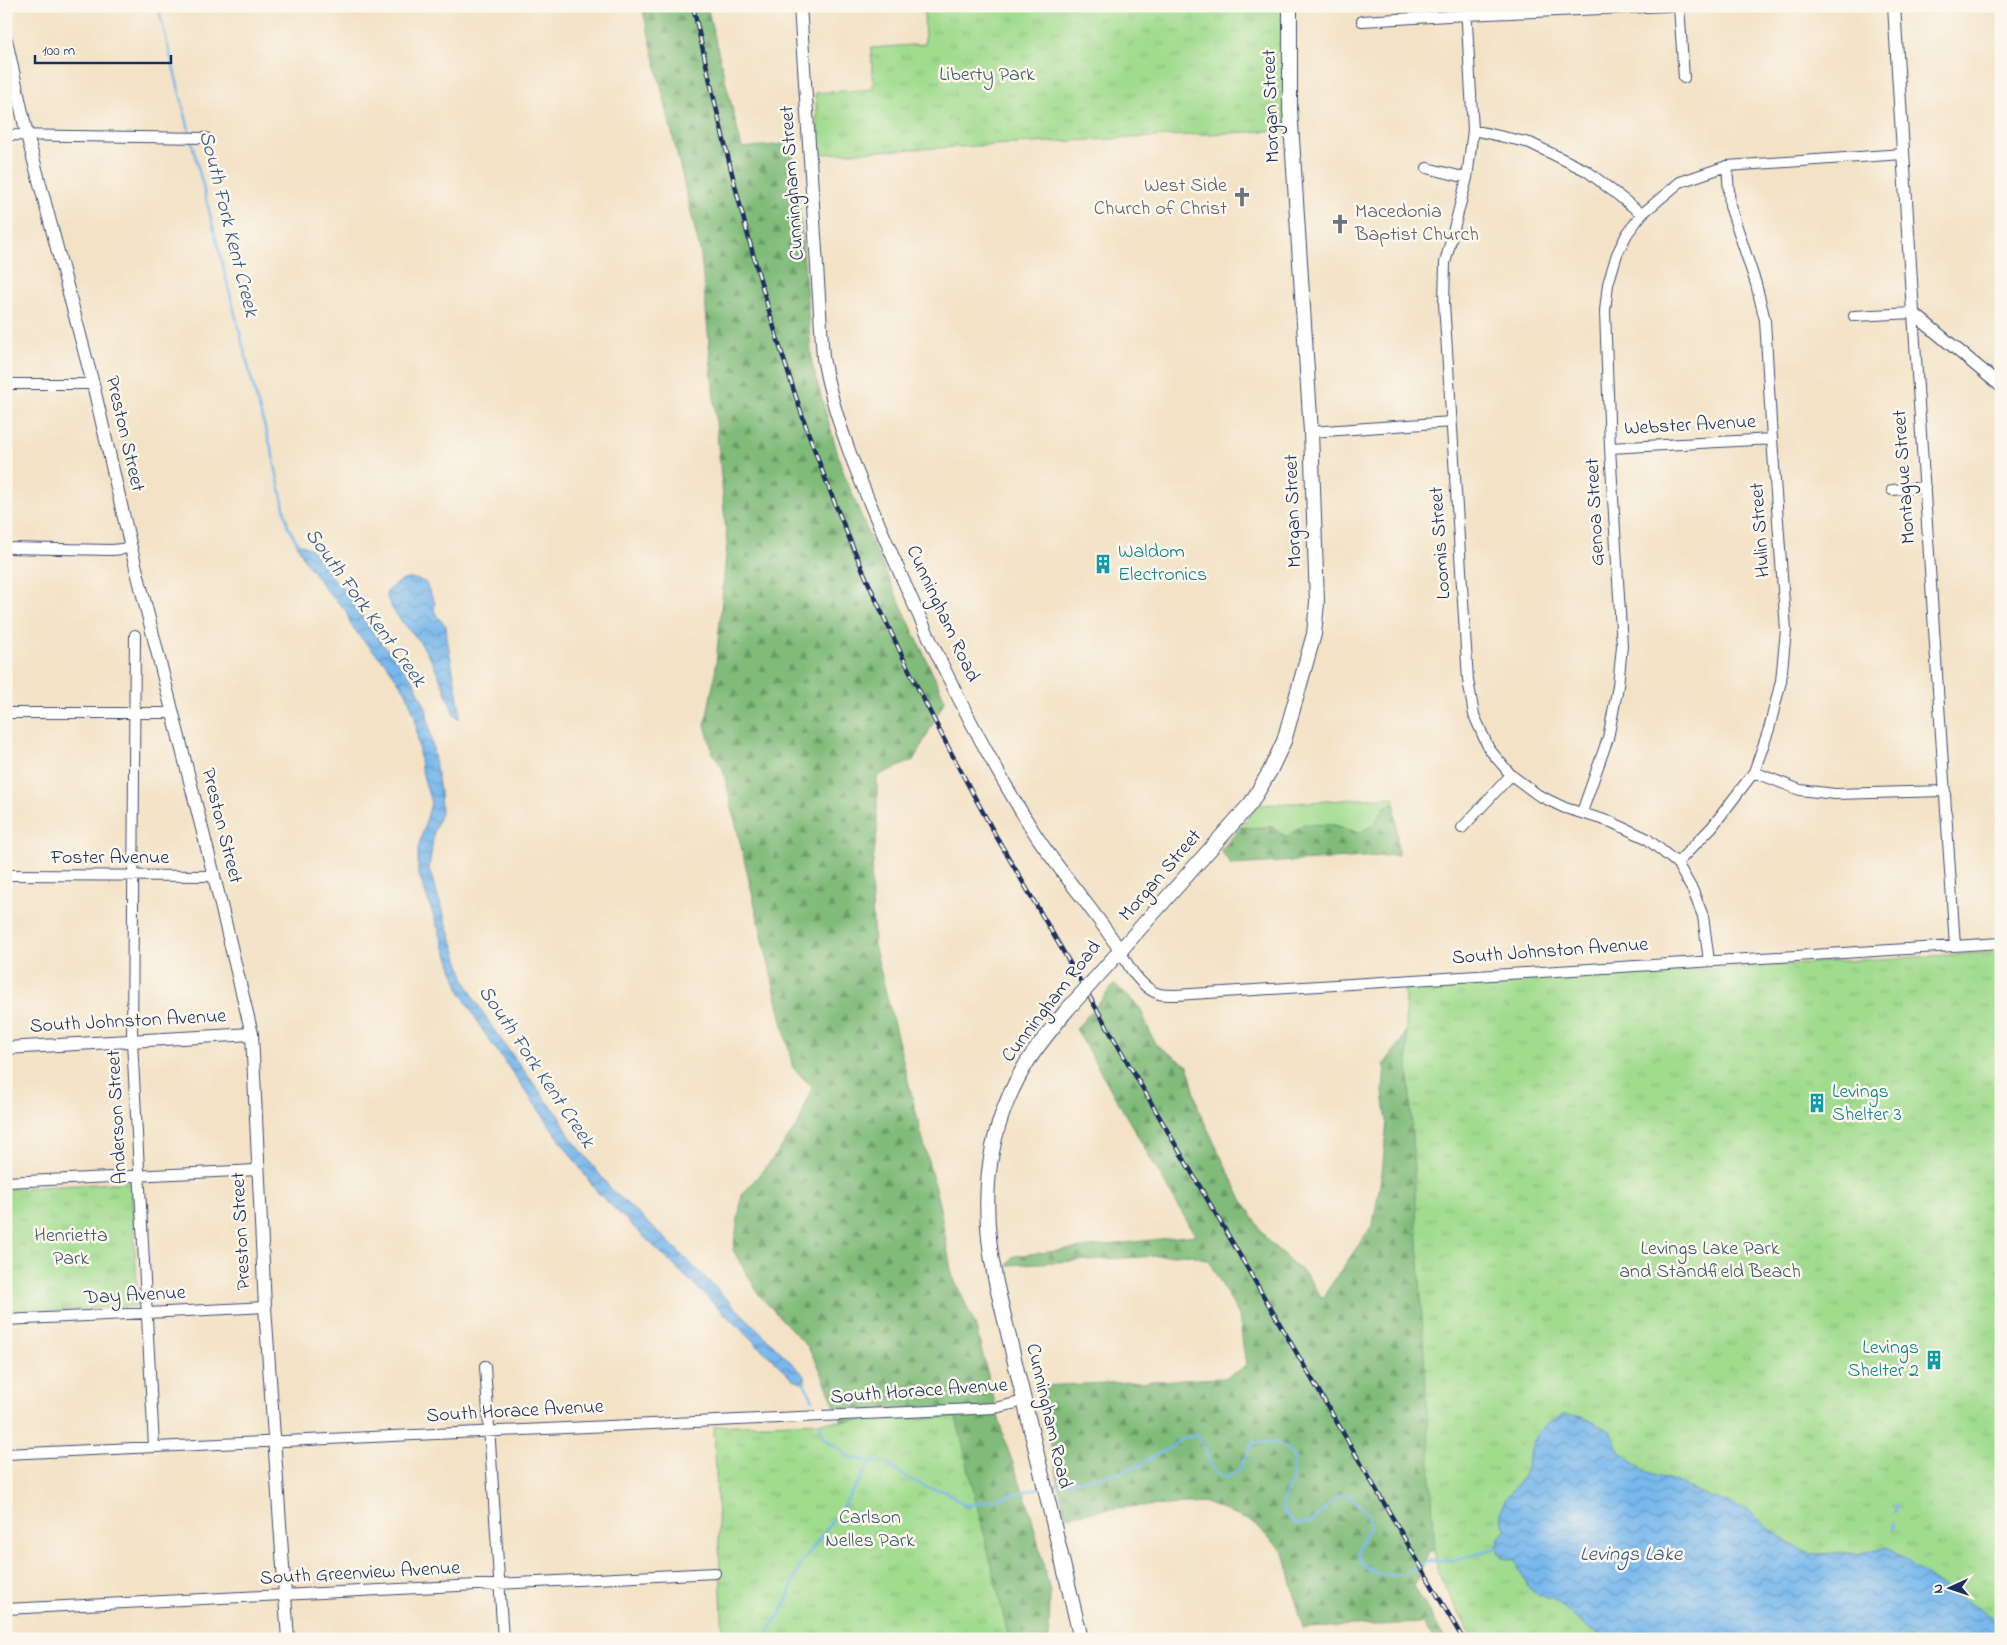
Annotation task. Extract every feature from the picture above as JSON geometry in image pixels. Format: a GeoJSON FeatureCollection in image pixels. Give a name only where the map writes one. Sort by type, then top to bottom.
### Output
{"type":"FeatureCollection","features":[{"type":"Feature","properties":{"kind":"main road","name":"Morgan Street"},"geometry":{"type":"LineString","coordinates":[[1121,952],[1251,803],[1270,771],[1284,741],[1314,634],[1317,602],[1310,432],[1290,108],[1290,6]]}},
{"type":"Feature","properties":{"kind":"main road","name":"Cunningham Road"},"geometry":{"type":"LineString","coordinates":[[1081,1639],[990,1254],[986,1218],[988,1178],[995,1137],[1015,1083],[1033,1053],[1066,1011],[1121,952]]}},
{"type":"Feature","properties":{"kind":"street","name":"Cunningham Street"},"geometry":{"type":"LineString","coordinates":[[800,6],[823,358]]}},
{"type":"Feature","properties":{"kind":"street"},"geometry":{"type":"LineString","coordinates":[[1362,21],[1466,10],[1668,6]]}},
{"type":"Feature","properties":{"kind":"street"},"geometry":{"type":"LineString","coordinates":[[1679,6],[1684,78]]}},
{"type":"Feature","properties":{"kind":"street","name":"Montague Street"},"geometry":{"type":"LineString","coordinates":[[1894,6],[1955,946]]}},
{"type":"Feature","properties":{"kind":"street","name":"Loomis Street"},"geometry":{"type":"LineString","coordinates":[[1466,10],[1473,130],[1467,178],[1446,263],[1444,303],[1468,680],[1474,715],[1489,749],[1511,775],[1538,795],[1565,808],[1611,822],[1646,838],[1677,863],[1694,892],[1703,916],[1708,961]]}},
{"type":"Feature","properties":{"kind":"street","name":"Preston Street"},"geometry":{"type":"LineString","coordinates":[[6,40],[27,135],[93,384],[131,548],[252,1034],[257,1170],[288,1639]]}},
{"type":"Feature","properties":{"kind":"street"},"geometry":{"type":"LineString","coordinates":[[1473,130],[1530,143],[1587,171],[1642,214]]}},
{"type":"Feature","properties":{"kind":"street"},"geometry":{"type":"LineString","coordinates":[[6,135],[206,138]]}},
{"type":"Feature","properties":{"kind":"street","name":"Genoa Street"},"geometry":{"type":"LineString","coordinates":[[1582,812],[1608,738],[1618,686],[1622,646],[1610,448],[1605,311],[1608,284],[1617,254],[1642,214],[1680,182],[1727,166],[1903,154]]}},
{"type":"Feature","properties":{"kind":"street","name":"Hulin Street"},"geometry":{"type":"LineString","coordinates":[[1677,863],[1712,827],[1754,772],[1770,730],[1781,681],[1786,630],[1765,320],[1756,284],[1730,206],[1727,166]]}},
{"type":"Feature","properties":{"kind":"street"},"geometry":{"type":"LineString","coordinates":[[1427,168],[1467,178]]}},
{"type":"Feature","properties":{"kind":"street"},"geometry":{"type":"LineString","coordinates":[[1854,316],[1913,313],[2001,386]]}},
{"type":"Feature","properties":{"kind":"street","name":"Cunningham Road"},"geometry":{"type":"LineString","coordinates":[[823,358],[836,416],[871,507],[909,595],[966,713],[1033,831],[1121,952]]}},
{"type":"Feature","properties":{"kind":"street"},"geometry":{"type":"LineString","coordinates":[[6,384],[93,384]]}},
{"type":"Feature","properties":{"kind":"street"},"geometry":{"type":"LineString","coordinates":[[1310,432],[1451,422]]}},
{"type":"Feature","properties":{"kind":"street","name":"Webster Avenue"},"geometry":{"type":"LineString","coordinates":[[1610,448],[1772,439]]}},
{"type":"Feature","properties":{"kind":"street"},"geometry":{"type":"LineString","coordinates":[[1892,490],[1925,487]]}},
{"type":"Feature","properties":{"kind":"street"},"geometry":{"type":"LineString","coordinates":[[6,548],[112,550],[131,548]]}},
{"type":"Feature","properties":{"kind":"street","name":"Anderson Street"},"geometry":{"type":"LineString","coordinates":[[135,635],[132,1041],[154,1446]]}},
{"type":"Feature","properties":{"kind":"street"},"geometry":{"type":"LineString","coordinates":[[6,713],[172,713]]}},
{"type":"Feature","properties":{"kind":"street"},"geometry":{"type":"LineString","coordinates":[[1754,772],[1800,790],[1835,794],[1945,791]]}},
{"type":"Feature","properties":{"kind":"street"},"geometry":{"type":"LineString","coordinates":[[1462,828],[1511,775]]}},
{"type":"Feature","properties":{"kind":"street","name":"Foster Avenue"},"geometry":{"type":"LineString","coordinates":[[6,875],[214,876]]}},
{"type":"Feature","properties":{"kind":"street","name":"South Johnston Avenue"},"geometry":{"type":"LineString","coordinates":[[1121,952],[1129,967],[1140,980],[1159,994],[1176,995],[2001,943]]}},
{"type":"Feature","properties":{"kind":"street","name":"South Johnston Avenue"},"geometry":{"type":"LineString","coordinates":[[6,1048],[252,1034]]}},
{"type":"Feature","properties":{"kind":"street"},"geometry":{"type":"LineString","coordinates":[[6,1182],[257,1170]]}},
{"type":"Feature","properties":{"kind":"street","name":"Day Avenue"},"geometry":{"type":"LineString","coordinates":[[6,1320],[266,1307]]}},
{"type":"Feature","properties":{"kind":"street"},"geometry":{"type":"LineString","coordinates":[[485,1366],[503,1639]]}},
{"type":"Feature","properties":{"kind":"street","name":"South Horace Avenue"},"geometry":{"type":"LineString","coordinates":[[6,1454],[995,1408],[1024,1401]]}},
{"type":"Feature","properties":{"kind":"street","name":"South Greenview Avenue"},"geometry":{"type":"LineString","coordinates":[[6,1609],[715,1573]]}},
{"type":"Feature","properties":{"kind":"green space"},"geometry":{"type":"Polygon","coordinates":[[[642,6],[707,6],[742,148],[785,144],[796,161],[812,364],[841,466],[870,538],[945,700],[914,760],[877,776],[877,832],[871,877],[874,945],[940,1208],[952,1275],[975,1324],[1004,1439],[1030,1510],[1050,1592],[1049,1639],[816,1639],[847,1436],[819,1367],[807,1346],[760,1296],[733,1250],[742,1195],[774,1157],[799,1123],[812,1087],[793,1068],[723,769],[713,753],[705,725],[715,675],[727,543],[701,255],[642,6]]]}},
{"type":"Feature","properties":{"kind":"green space","name":"Liberty Park"},"geometry":{"type":"Polygon","coordinates":[[[924,6],[1286,6],[1286,130],[820,154],[815,93],[873,89],[871,48],[925,44],[924,6]]]}},
{"type":"Feature","properties":{"kind":"green space"},"geometry":{"type":"Polygon","coordinates":[[[1394,797],[1395,804],[1386,806],[1375,823],[1360,833],[1334,825],[1286,837],[1272,827],[1240,828],[1258,805],[1394,797]]]}},
{"type":"Feature","properties":{"kind":"green space"},"geometry":{"type":"Polygon","coordinates":[[[1395,804],[1398,855],[1231,865],[1221,850],[1240,828],[1272,827],[1286,837],[1304,824],[1334,825],[1360,833],[1375,823],[1386,806],[1395,804]]]}},
{"type":"Feature","properties":{"kind":"green space","name":"Levings Lake Park and Standfield Beach"},"geometry":{"type":"Polygon","coordinates":[[[2001,952],[2001,1639],[1473,1639],[1436,1569],[1404,986],[2001,952]]]}},
{"type":"Feature","properties":{"kind":"green space"},"geometry":{"type":"Polygon","coordinates":[[[1115,984],[1140,1008],[1155,1044],[1188,1066],[1199,1111],[1240,1196],[1267,1240],[1307,1276],[1322,1298],[1373,1224],[1382,1173],[1387,1122],[1383,1092],[1385,1063],[1402,1040],[1414,1014],[1454,1542],[1429,1552],[1414,1586],[1445,1639],[1433,1639],[1423,1623],[1303,1628],[1284,1552],[1252,1522],[1206,1503],[1124,1507],[1065,1516],[1039,1386],[1224,1378],[1246,1367],[1239,1315],[1208,1260],[1189,1254],[1007,1265],[1013,1256],[1195,1235],[1076,1029],[1115,984]]]}},
{"type":"Feature","properties":{"kind":"green space","name":"Henrietta Park"},"geometry":{"type":"Polygon","coordinates":[[[131,1182],[138,1306],[6,1313],[6,1189],[131,1182]]]}},
{"type":"Feature","properties":{"kind":"green space","name":"Carlson Nelles Park"},"geometry":{"type":"Polygon","coordinates":[[[956,1417],[1009,1639],[723,1639],[714,1426],[956,1417]]]}},
{"type":"Feature","properties":{"kind":"water"},"geometry":{"type":"Polygon","coordinates":[[[296,542],[311,549],[332,577],[353,598],[364,621],[413,680],[426,708],[440,791],[441,813],[434,832],[429,869],[464,977],[475,1000],[496,1033],[559,1115],[569,1135],[611,1189],[669,1242],[805,1376],[805,1383],[793,1379],[597,1192],[483,1031],[461,993],[418,872],[418,849],[431,803],[421,768],[415,717],[406,692],[387,665],[351,625],[346,611],[326,590],[304,559],[296,542]]]}},
{"type":"Feature","properties":{"kind":"water"},"geometry":{"type":"Polygon","coordinates":[[[412,578],[425,582],[435,603],[434,610],[446,626],[460,709],[459,719],[454,715],[430,658],[419,641],[392,609],[386,594],[397,583],[412,578]]]}},
{"type":"Feature","properties":{"kind":"water","name":"Levings Lake"},"geometry":{"type":"Polygon","coordinates":[[[1566,1414],[1582,1417],[1610,1431],[1621,1452],[1644,1471],[1675,1481],[1698,1492],[1752,1512],[1770,1530],[1801,1550],[1812,1554],[1837,1553],[1858,1555],[1888,1547],[1935,1583],[1989,1614],[2001,1624],[2001,1639],[1607,1639],[1584,1625],[1554,1600],[1539,1595],[1528,1587],[1516,1560],[1502,1558],[1497,1545],[1499,1543],[1498,1540],[1507,1529],[1502,1521],[1502,1506],[1525,1471],[1536,1438],[1547,1425],[1566,1414]]]}},
{"type":"Feature","properties":{"kind":"waterway","name":"South Fork Kent Creek"},"geometry":{"type":"LineString","coordinates":[[158,6],[190,134]]}},
{"type":"Feature","properties":{"kind":"waterway","name":"South Fork Kent Creek"},"geometry":{"type":"LineString","coordinates":[[191,139],[257,401],[272,451],[288,526],[298,544]]}},
{"type":"Feature","properties":{"kind":"waterway","name":"South Fork Kent Creek"},"geometry":{"type":"LineString","coordinates":[[803,1381],[813,1400]]}},
{"type":"Feature","properties":{"kind":"waterway","name":"South Fork Kent Creek"},"geometry":{"type":"LineString","coordinates":[[820,1425],[823,1437],[851,1458],[888,1464],[901,1474],[926,1487],[944,1491],[966,1506],[1039,1488]]}},
{"type":"Feature","properties":{"kind":"waterway","name":"South Fork Kent Creek"},"geometry":{"type":"LineString","coordinates":[[1049,1486],[1118,1473],[1142,1464],[1158,1453],[1171,1448],[1182,1438],[1197,1435],[1214,1470],[1226,1478],[1239,1470],[1253,1443],[1271,1443],[1285,1448],[1294,1458],[1292,1482],[1284,1497],[1283,1512],[1295,1524],[1310,1523],[1338,1496],[1349,1494],[1368,1515],[1370,1527],[1364,1535],[1358,1551],[1362,1563],[1372,1571],[1379,1574],[1399,1575],[1430,1561],[1460,1559],[1499,1547]]}},
{"type":"Feature","properties":{"kind":"waterway"},"geometry":{"type":"LineString","coordinates":[[763,1639],[784,1607],[800,1565],[840,1511],[871,1462]]}},
{"type":"Feature","properties":{"kind":"waterway"},"geometry":{"type":"LineString","coordinates":[[1895,1512],[1896,1506]]}},
{"type":"Feature","properties":{"kind":"waterway"},"geometry":{"type":"LineString","coordinates":[[1893,1529],[1894,1523]]}},
{"type":"Feature","properties":{"kind":"railway"},"geometry":{"type":"LineString","coordinates":[[693,6],[744,221],[790,380],[827,485],[870,588],[943,738],[996,836],[1463,1639]]}},
{"type":"Feature","properties":{"kind":"place","name":"West Side Church of Christ"},"geometry":{"type":"Point","coordinates":[1242,197]}},
{"type":"Feature","properties":{"kind":"place","name":"Macedonia Baptist Church"},"geometry":{"type":"Point","coordinates":[1340,224]}},
{"type":"Feature","properties":{"kind":"place","name":"Waldom Electronics"},"geometry":{"type":"Point","coordinates":[1103,564]}},
{"type":"Feature","properties":{"kind":"place","name":"Levings Shelter 3"},"geometry":{"type":"Point","coordinates":[1817,1103]}},
{"type":"Feature","properties":{"kind":"place","name":"Levings Shelter 2"},"geometry":{"type":"Point","coordinates":[1934,1360]}}]}
